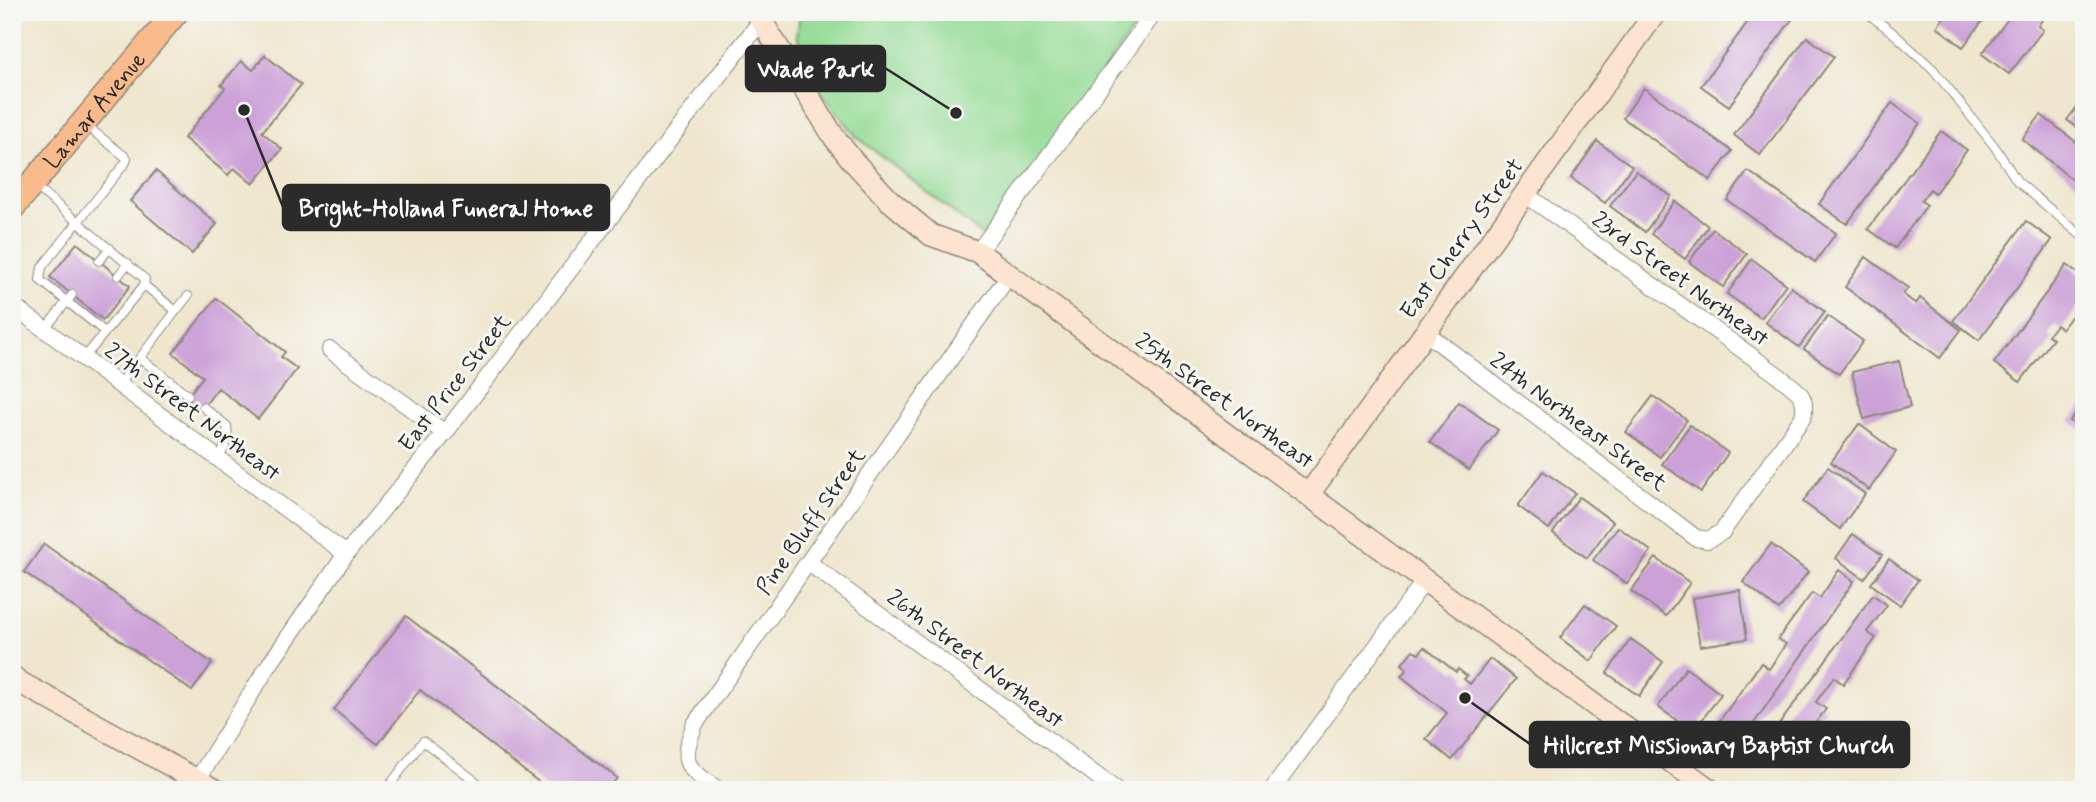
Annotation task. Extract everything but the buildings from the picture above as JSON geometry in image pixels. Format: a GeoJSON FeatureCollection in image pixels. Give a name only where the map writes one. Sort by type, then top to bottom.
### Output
{"type":"FeatureCollection","features":[{"type":"Feature","properties":{"kind":"main road","name":"Lamar Avenue"},"geometry":{"type":"LineString","coordinates":[[12,208],[176,12]]}},
{"type":"Feature","properties":{"kind":"street"},"geometry":{"type":"LineString","coordinates":[[978,252],[1155,12]]}},
{"type":"Feature","properties":{"kind":"street","name":"East Cherry Street"},"geometry":{"type":"LineString","coordinates":[[1308,494],[1656,12]]}},
{"type":"Feature","properties":{"kind":"street","name":"25th Street Northeast"},"geometry":{"type":"LineString","coordinates":[[762,15],[834,137],[889,200],[931,235],[978,252],[1063,312],[1710,790]]}},
{"type":"Feature","properties":{"kind":"street","name":"East Price Street"},"geometry":{"type":"LineString","coordinates":[[201,787],[267,668],[346,554],[445,433],[762,15]]}},
{"type":"Feature","properties":{"kind":"street","name":"23rd Street Northeast"},"geometry":{"type":"LineString","coordinates":[[1525,194],[1779,376],[1802,396],[1806,403],[1803,417],[1722,532],[1708,540]]}},
{"type":"Feature","properties":{"kind":"street","name":"Pine Bluff Street"},"geometry":{"type":"LineString","coordinates":[[718,790],[691,770],[684,750],[695,724],[1009,275]]}},
{"type":"Feature","properties":{"kind":"street","name":"27th Street Northeast"},"geometry":{"type":"LineString","coordinates":[[12,304],[346,554]]}},
{"type":"Feature","properties":{"kind":"street","name":"24th Northeast Street"},"geometry":{"type":"LineString","coordinates":[[1425,332],[1696,538],[1708,540]]}},
{"type":"Feature","properties":{"kind":"street"},"geometry":{"type":"LineString","coordinates":[[330,350],[445,433]]}},
{"type":"Feature","properties":{"kind":"street","name":"26th Street Northeast"},"geometry":{"type":"LineString","coordinates":[[809,562],[1116,790]]}},
{"type":"Feature","properties":{"kind":"street"},"geometry":{"type":"LineString","coordinates":[[1272,790],[1425,580]]}},
{"type":"Feature","properties":{"kind":"street"},"geometry":{"type":"LineString","coordinates":[[12,676],[201,787]]}},
{"type":"Feature","properties":{"kind":"lane"},"geometry":{"type":"LineString","coordinates":[[1866,12],[1933,69],[1995,147],[2017,181],[2084,238]]}},
{"type":"Feature","properties":{"kind":"lane"},"geometry":{"type":"LineString","coordinates":[[83,123],[127,158],[126,162],[40,273],[40,280],[69,298],[105,332]]}},
{"type":"Feature","properties":{"kind":"lane"},"geometry":{"type":"LineString","coordinates":[[33,184],[145,279],[144,285],[84,358]]}},
{"type":"Feature","properties":{"kind":"lane"},"geometry":{"type":"LineString","coordinates":[[99,261],[110,248]]}},
{"type":"Feature","properties":{"kind":"lane"},"geometry":{"type":"LineString","coordinates":[[118,276],[128,263]]}},
{"type":"Feature","properties":{"kind":"lane"},"geometry":{"type":"LineString","coordinates":[[144,285],[176,311]]}},
{"type":"Feature","properties":{"kind":"lane"},"geometry":{"type":"LineString","coordinates":[[119,385],[188,296]]}},
{"type":"Feature","properties":{"kind":"lane"},"geometry":{"type":"LineString","coordinates":[[45,329],[69,298]]}},
{"type":"Feature","properties":{"kind":"lane"},"geometry":{"type":"LineString","coordinates":[[140,358],[188,395]]}},
{"type":"Feature","properties":{"kind":"lane"},"geometry":{"type":"LineString","coordinates":[[203,407],[227,426],[229,438],[218,458]]}},
{"type":"Feature","properties":{"kind":"lane"},"geometry":{"type":"LineString","coordinates":[[386,790],[423,741],[487,790]]}},
{"type":"Feature","properties":{"kind":"green space"},"geometry":{"type":"Polygon","coordinates":[[[800,12],[1146,12],[983,236],[856,136],[820,90],[797,36],[800,12]]]}},
{"type":"Feature","properties":{"kind":"place","name":"Bright-Holland Funeral Home"},"geometry":{"type":"Point","coordinates":[244,110]}},
{"type":"Feature","properties":{"kind":"place","name":"Wade Park"},"geometry":{"type":"Point","coordinates":[956,113]}},
{"type":"Feature","properties":{"kind":"place","name":"Hillcrest Missionary Baptist Church"},"geometry":{"type":"Point","coordinates":[1465,698]}}]}
